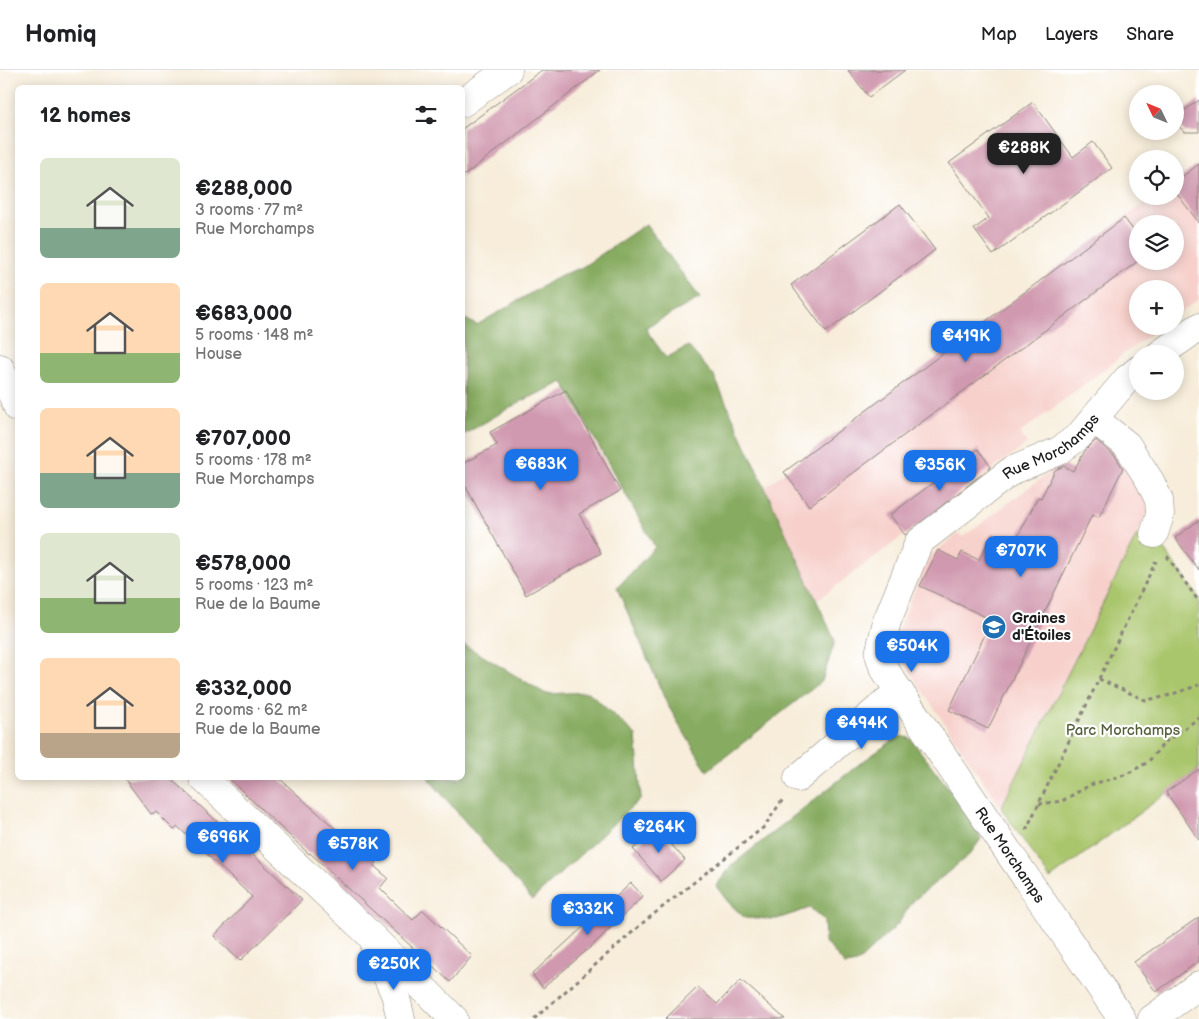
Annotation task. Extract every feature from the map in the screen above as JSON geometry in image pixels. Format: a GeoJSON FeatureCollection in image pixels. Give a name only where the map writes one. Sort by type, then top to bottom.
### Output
{"type":"FeatureCollection","features":[{"type":"Feature","properties":{"kind":"street"},"geometry":{"type":"LineString","coordinates":[[465,101],[508,70]]}},
{"type":"Feature","properties":{"kind":"street"},"geometry":{"type":"LineString","coordinates":[[1173,345],[1199,327]]}},
{"type":"Feature","properties":{"kind":"street"},"geometry":{"type":"LineString","coordinates":[[0,368],[15,401]]}},
{"type":"Feature","properties":{"kind":"street","name":"Rue Morchamps"},"geometry":{"type":"LineString","coordinates":[[1122,1019],[883,667],[879,654],[887,621],[919,542],[1011,471],[1059,451],[1079,436],[1129,377]]}},
{"type":"Feature","properties":{"kind":"street"},"geometry":{"type":"LineString","coordinates":[[1094,419],[1127,445],[1150,481],[1159,500],[1158,542]]}},
{"type":"Feature","properties":{"kind":"street"},"geometry":{"type":"LineString","coordinates":[[798,778],[899,691]]}},
{"type":"Feature","properties":{"kind":"street"},"geometry":{"type":"LineString","coordinates":[[205,780],[366,931],[454,1019]]}},
{"type":"Feature","properties":{"kind":"street"},"geometry":{"type":"LineString","coordinates":[[366,931],[395,994],[401,1019]]}},
{"type":"Feature","properties":{"kind":"street"},"geometry":{"type":"LineString","coordinates":[[1152,1019],[1199,985]]}},
{"type":"Feature","properties":{"kind":"path"},"geometry":{"type":"LineString","coordinates":[[1158,542],[1199,602]]}},
{"type":"Feature","properties":{"kind":"path"},"geometry":{"type":"LineString","coordinates":[[1024,834],[1099,679],[1158,542]]}},
{"type":"Feature","properties":{"kind":"path"},"geometry":{"type":"LineString","coordinates":[[1099,679],[1145,700],[1164,698],[1199,685]]}},
{"type":"Feature","properties":{"kind":"path"},"geometry":{"type":"LineString","coordinates":[[1038,804],[1062,801],[1090,785],[1127,774],[1148,762],[1165,742],[1199,718]]}},
{"type":"Feature","properties":{"kind":"path"},"geometry":{"type":"LineString","coordinates":[[534,1019],[645,921],[764,827],[798,778]]}},
{"type":"Feature","properties":{"kind":"shaded area"},"geometry":{"type":"Polygon","coordinates":[[[1184,203],[1199,223],[1199,299],[1184,310],[1184,280],[1129,280],[1129,335],[1149,335],[1136,345],[1129,345],[1129,350],[1020,433],[1027,444],[813,603],[740,506],[1124,218],[1143,205],[1184,205],[1184,203]]]}},
{"type":"Feature","properties":{"kind":"shaded area","name":"Graines d'Étoiles"},"geometry":{"type":"Polygon","coordinates":[[[1094,434],[1114,445],[1150,509],[1001,808],[892,645],[928,557],[959,533],[963,537],[1055,468],[1058,463],[1073,469],[1094,434]]]}},
{"type":"Feature","properties":{"kind":"green space"},"geometry":{"type":"Polygon","coordinates":[[[646,224],[700,298],[645,328],[666,358],[688,346],[714,376],[835,641],[822,681],[707,771],[667,704],[617,588],[655,547],[563,382],[518,403],[465,434],[465,319],[477,325],[561,275],[581,268],[646,224]]]}},
{"type":"Feature","properties":{"kind":"green space","name":"Parc Morchamps"},"geometry":{"type":"Polygon","coordinates":[[[1137,535],[1163,548],[1199,598],[1199,769],[1050,879],[1001,808],[1137,535]]]}},
{"type":"Feature","properties":{"kind":"green space"},"geometry":{"type":"Polygon","coordinates":[[[465,645],[546,694],[588,692],[636,735],[641,798],[532,900],[430,780],[465,780],[465,645]]]}},
{"type":"Feature","properties":{"kind":"green space"},"geometry":{"type":"Polygon","coordinates":[[[899,736],[910,738],[973,820],[981,839],[970,854],[913,901],[898,924],[857,963],[845,965],[825,942],[824,920],[810,908],[777,919],[745,918],[728,902],[716,886],[732,865],[858,765],[899,736]]]}},
{"type":"Feature","properties":{"kind":"building"},"geometry":{"type":"Polygon","coordinates":[[[542,70],[600,70],[465,175],[465,127],[542,70]]]}},
{"type":"Feature","properties":{"kind":"building"},"geometry":{"type":"Polygon","coordinates":[[[848,70],[905,70],[869,97],[848,70]]]}},
{"type":"Feature","properties":{"kind":"building"},"geometry":{"type":"Polygon","coordinates":[[[1199,100],[1199,132],[1184,131],[1184,111],[1199,100]]]}},
{"type":"Feature","properties":{"kind":"building"},"geometry":{"type":"Polygon","coordinates":[[[1033,102],[1073,157],[1093,142],[1112,168],[993,255],[974,229],[989,218],[949,163],[1033,102]]]}},
{"type":"Feature","properties":{"kind":"building"},"geometry":{"type":"Polygon","coordinates":[[[1199,164],[1199,223],[1184,203],[1184,175],[1199,164]]]}},
{"type":"Feature","properties":{"kind":"building"},"geometry":{"type":"Polygon","coordinates":[[[900,204],[935,250],[826,332],[791,285],[900,204]]]}},
{"type":"Feature","properties":{"kind":"building"},"geometry":{"type":"Polygon","coordinates":[[[1124,218],[1129,224],[1129,268],[809,506],[784,472],[1124,218]]]}},
{"type":"Feature","properties":{"kind":"building"},"geometry":{"type":"Polygon","coordinates":[[[566,390],[620,491],[579,514],[601,553],[526,595],[465,485],[465,462],[497,445],[490,432],[566,390]]]}},
{"type":"Feature","properties":{"kind":"building"},"geometry":{"type":"Polygon","coordinates":[[[1096,440],[1115,456],[1123,468],[1099,517],[1092,515],[988,729],[949,710],[992,620],[920,586],[938,550],[958,560],[962,552],[979,560],[992,534],[1014,544],[1038,497],[1041,498],[1055,470],[1064,466],[1073,471],[1085,451],[1096,440]]]}},
{"type":"Feature","properties":{"kind":"building"},"geometry":{"type":"Polygon","coordinates":[[[978,449],[991,467],[905,535],[890,515],[978,449]]]}},
{"type":"Feature","properties":{"kind":"building"},"geometry":{"type":"Polygon","coordinates":[[[1199,520],[1199,570],[1175,538],[1199,520]]]}},
{"type":"Feature","properties":{"kind":"building"},"geometry":{"type":"Polygon","coordinates":[[[1199,769],[1199,840],[1166,792],[1199,769]]]}},
{"type":"Feature","properties":{"kind":"building"},"geometry":{"type":"Polygon","coordinates":[[[126,780],[172,780],[302,900],[240,961],[214,936],[252,897],[178,827],[174,830],[156,812],[151,814],[126,780]]]}},
{"type":"Feature","properties":{"kind":"building"},"geometry":{"type":"Polygon","coordinates":[[[230,780],[281,780],[358,849],[360,847],[377,862],[374,866],[388,878],[380,888],[413,920],[423,910],[472,956],[450,982],[230,780]]]}},
{"type":"Feature","properties":{"kind":"building"},"geometry":{"type":"Polygon","coordinates":[[[657,828],[685,860],[661,881],[633,849],[657,828]]]}},
{"type":"Feature","properties":{"kind":"building"},"geometry":{"type":"Polygon","coordinates":[[[631,883],[643,896],[593,945],[543,988],[532,974],[631,883]]]}},
{"type":"Feature","properties":{"kind":"building"},"geometry":{"type":"Polygon","coordinates":[[[1199,917],[1199,961],[1156,992],[1134,962],[1199,917]]]}},
{"type":"Feature","properties":{"kind":"building"},"geometry":{"type":"Polygon","coordinates":[[[741,980],[785,1019],[665,1019],[698,987],[717,1004],[741,980]]]}},
{"type":"Feature","properties":{"kind":"place","name":"Graines d'Étoiles"},"geometry":{"type":"Point","coordinates":[994,627]}}]}
